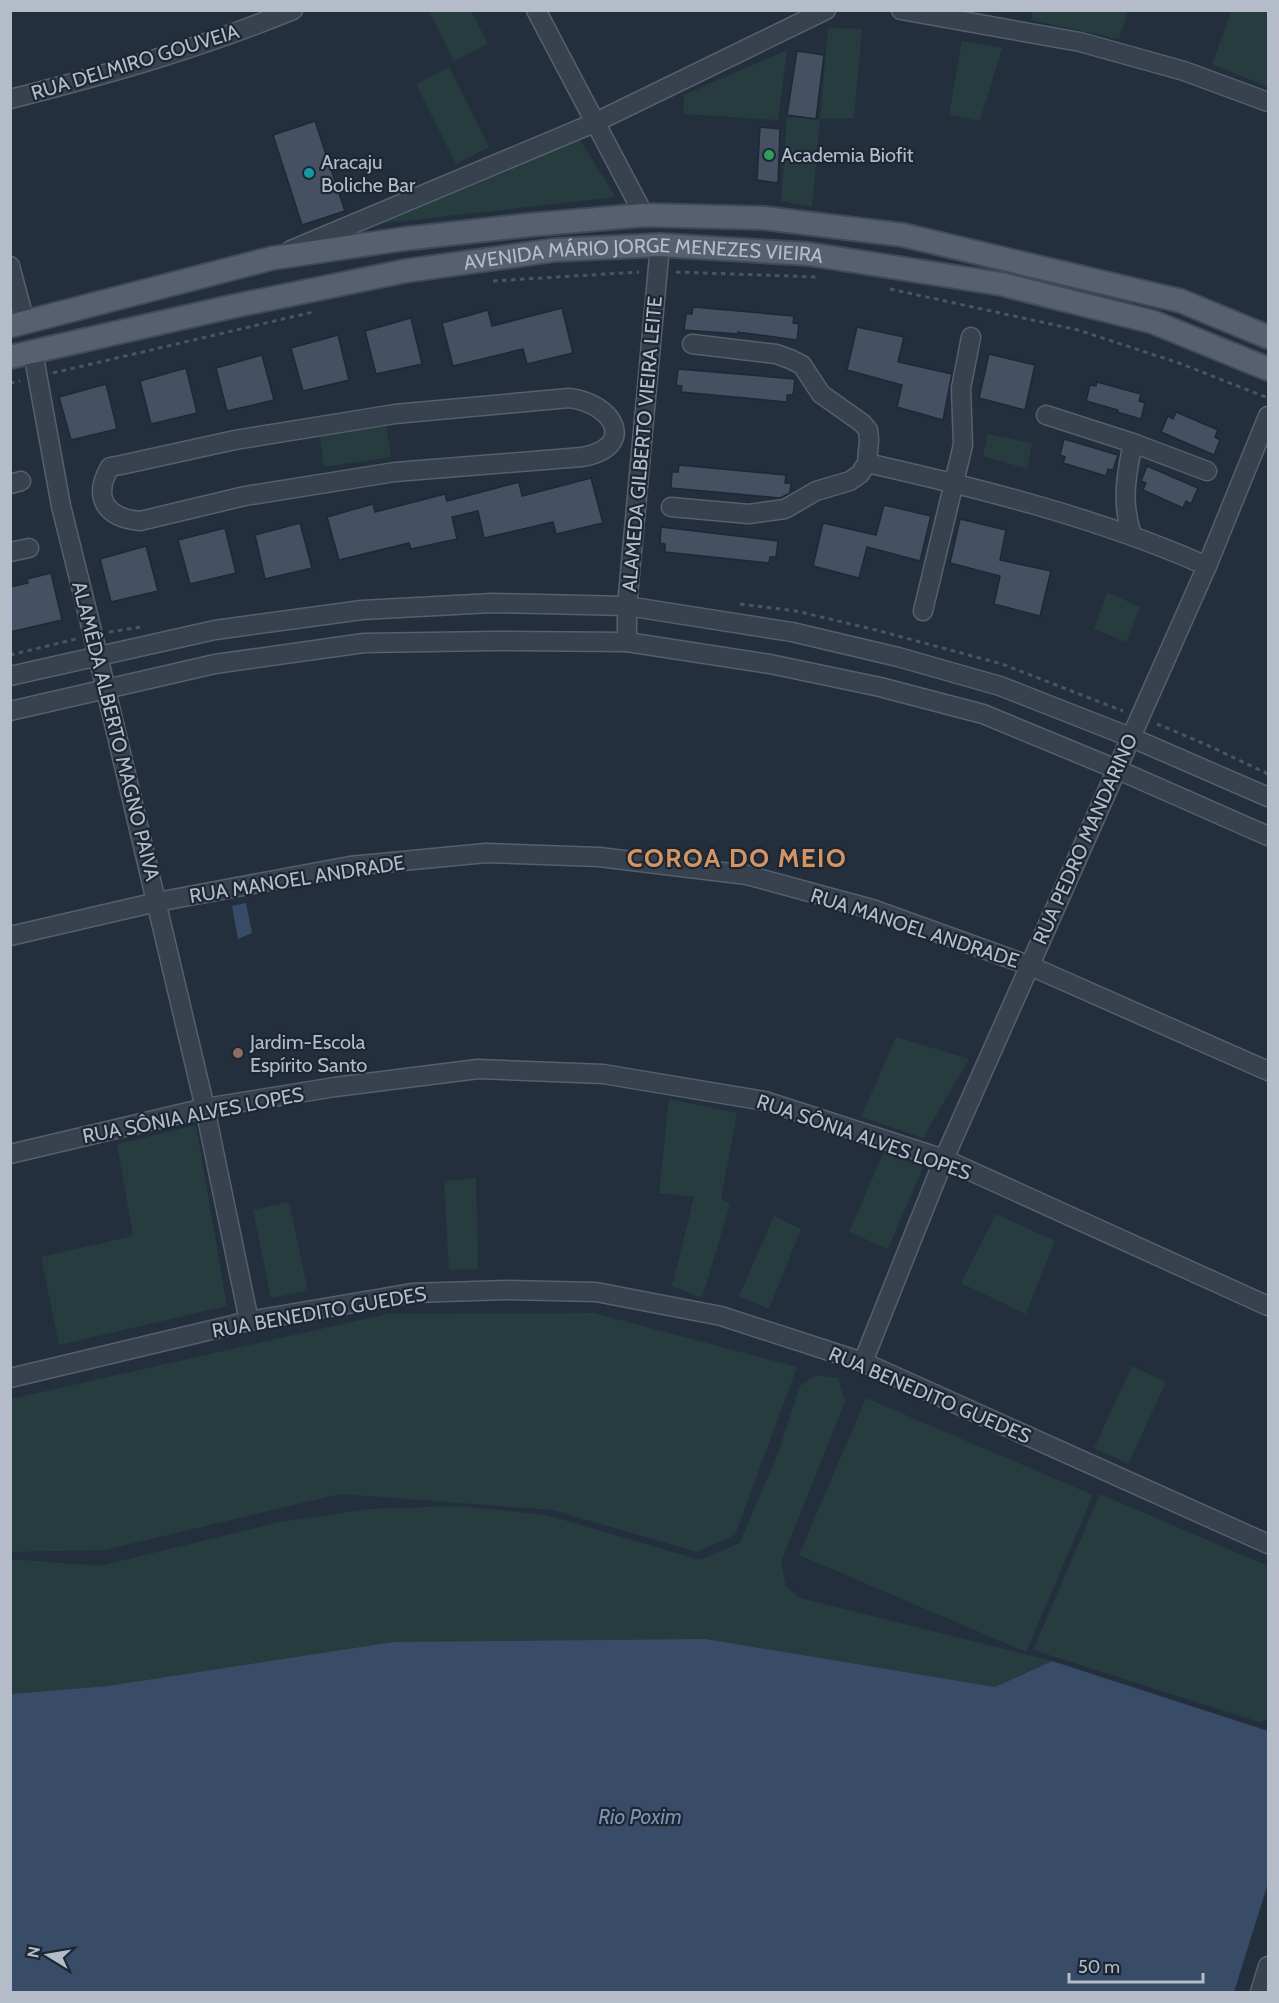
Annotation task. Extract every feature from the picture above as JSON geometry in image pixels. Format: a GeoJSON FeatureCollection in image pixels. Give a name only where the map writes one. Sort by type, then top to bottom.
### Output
{"type":"FeatureCollection","features":[{"type":"Feature","properties":{"kind":"main road","name":"AVENIDA MÁRIO JORGE MENEZES VIEIRA"},"geometry":{"type":"LineString","coordinates":[[18,324],[273,258],[494,228],[644,215],[765,218],[903,235],[1181,301],[1269,337]]}},
{"type":"Feature","properties":{"kind":"main road","name":"AVENIDA MÁRIO JORGE MENEZES VIEIRA"},"geometry":{"type":"LineString","coordinates":[[10,357],[234,306],[405,271],[555,250],[660,245],[809,254],[1001,284],[1153,322],[1269,369]]}},
{"type":"Feature","properties":{"kind":"main road"},"geometry":{"type":"LineString","coordinates":[[1153,322],[1165,317],[1181,301]]}},
{"type":"Feature","properties":{"kind":"street","name":"RUA DELMIRO GOUVEIA"},"geometry":{"type":"LineString","coordinates":[[10,99],[111,74],[242,31],[293,10]]}},
{"type":"Feature","properties":{"kind":"street"},"geometry":{"type":"LineString","coordinates":[[536,10],[644,215]]}},
{"type":"Feature","properties":{"kind":"street"},"geometry":{"type":"LineString","coordinates":[[273,258],[594,123],[826,10]]}},
{"type":"Feature","properties":{"kind":"street"},"geometry":{"type":"LineString","coordinates":[[901,10],[1080,42],[1184,71],[1269,102]]}},
{"type":"Feature","properties":{"kind":"street","name":"ALAMEDA GILBERTO VIEIRA LEITE"},"geometry":{"type":"LineString","coordinates":[[627,642],[627,606],[660,245]]}},
{"type":"Feature","properties":{"kind":"street"},"geometry":{"type":"LineString","coordinates":[[10,266],[18,324]]}},
{"type":"Feature","properties":{"kind":"street"},"geometry":{"type":"LineString","coordinates":[[923,611],[963,445],[961,388],[971,337]]}},
{"type":"Feature","properties":{"kind":"street"},"geometry":{"type":"LineString","coordinates":[[671,507],[749,514],[785,509],[816,490],[850,481],[860,474],[867,463],[870,440],[868,430],[862,423],[821,394],[801,365],[790,359],[776,354],[692,344]]}},
{"type":"Feature","properties":{"kind":"street","name":"ALAMÊDA ALBERTO MAGNO PAIVA"},"geometry":{"type":"LineString","coordinates":[[33,352],[61,507],[205,1108],[249,1321]]}},
{"type":"Feature","properties":{"kind":"street"},"geometry":{"type":"LineString","coordinates":[[569,398],[583,399],[606,412],[613,424],[614,436],[610,445],[599,454],[395,472],[246,496],[140,521],[124,520],[113,514],[104,502],[102,490],[105,475],[110,467],[235,440],[395,414],[569,398]]}},
{"type":"Feature","properties":{"kind":"street"},"geometry":{"type":"LineString","coordinates":[[1046,415],[1133,443],[1207,471]]}},
{"type":"Feature","properties":{"kind":"street"},"geometry":{"type":"LineString","coordinates":[[613,424],[643,416]]}},
{"type":"Feature","properties":{"kind":"street","name":"RUA PEDRO MANDARINO"},"geometry":{"type":"LineString","coordinates":[[863,1362],[944,1160],[1028,965],[1207,566],[1269,416]]}},
{"type":"Feature","properties":{"kind":"street"},"geometry":{"type":"LineString","coordinates":[[1132,535],[1125,506],[1125,484],[1133,443]]}},
{"type":"Feature","properties":{"kind":"street"},"geometry":{"type":"LineString","coordinates":[[867,463],[954,483],[1132,535],[1207,566]]}},
{"type":"Feature","properties":{"kind":"street"},"geometry":{"type":"LineString","coordinates":[[10,676],[215,630],[362,610],[492,603],[627,606],[792,632],[898,657],[1000,686],[1130,737],[1269,797]]}},
{"type":"Feature","properties":{"kind":"street"},"geometry":{"type":"LineString","coordinates":[[10,711],[214,664],[364,643],[627,642],[770,664],[880,687],[983,714],[1269,836]]}},
{"type":"Feature","properties":{"kind":"street","name":"RUA MANOEL ANDRADE"},"geometry":{"type":"LineString","coordinates":[[10,936],[157,902],[361,865],[486,853],[599,856],[747,875],[872,909],[1028,965],[1269,1071]]}},
{"type":"Feature","properties":{"kind":"street","name":"RUA SÔNIA ALVES LOPES"},"geometry":{"type":"LineString","coordinates":[[10,1154],[205,1108],[335,1087],[478,1069],[603,1074],[765,1101],[944,1160],[1269,1306]]}},
{"type":"Feature","properties":{"kind":"street","name":"RUA BENEDITO GUEDES"},"geometry":{"type":"LineString","coordinates":[[10,1378],[249,1321],[412,1293],[507,1290],[596,1292],[721,1316],[863,1362],[1269,1544]]}},
{"type":"Feature","properties":{"kind":"street"},"geometry":{"type":"LineString","coordinates":[[1260,1992],[1269,1966]]}},
{"type":"Feature","properties":{"kind":"green space"},"geometry":{"type":"Polygon","coordinates":[[[1033,10],[1128,11],[1119,39],[1031,20],[1033,10]]]}},
{"type":"Feature","properties":{"kind":"green space"},"geometry":{"type":"Polygon","coordinates":[[[1232,10],[1268,11],[1268,87],[1212,64],[1232,10]]]}},
{"type":"Feature","properties":{"kind":"green space"},"geometry":{"type":"Polygon","coordinates":[[[429,11],[471,11],[488,44],[454,61],[429,11]]]}},
{"type":"Feature","properties":{"kind":"green space"},"geometry":{"type":"Polygon","coordinates":[[[828,28],[862,29],[854,118],[820,119],[828,28]]]}},
{"type":"Feature","properties":{"kind":"green space"},"geometry":{"type":"Polygon","coordinates":[[[962,41],[1002,48],[980,121],[949,115],[962,41]]]}},
{"type":"Feature","properties":{"kind":"green space"},"geometry":{"type":"Polygon","coordinates":[[[787,50],[778,120],[683,114],[684,95],[787,50]]]}},
{"type":"Feature","properties":{"kind":"green space"},"geometry":{"type":"Polygon","coordinates":[[[449,67],[489,147],[456,164],[416,84],[449,67]]]}},
{"type":"Feature","properties":{"kind":"green space"},"geometry":{"type":"Polygon","coordinates":[[[787,117],[820,119],[812,207],[781,201],[787,117]]]}},
{"type":"Feature","properties":{"kind":"green space"},"geometry":{"type":"Polygon","coordinates":[[[580,140],[616,197],[376,224],[580,140]]]}},
{"type":"Feature","properties":{"kind":"green space"},"geometry":{"type":"Polygon","coordinates":[[[385,420],[391,457],[324,467],[319,429],[385,420]]]}},
{"type":"Feature","properties":{"kind":"green space"},"geometry":{"type":"Polygon","coordinates":[[[988,434],[1032,443],[1027,469],[983,456],[988,434]]]}},
{"type":"Feature","properties":{"kind":"green space"},"geometry":{"type":"Polygon","coordinates":[[[1107,592],[1140,607],[1126,642],[1094,629],[1107,592]]]}},
{"type":"Feature","properties":{"kind":"green space"},"geometry":{"type":"Polygon","coordinates":[[[896,1037],[969,1059],[923,1138],[861,1117],[896,1037]]]}},
{"type":"Feature","properties":{"kind":"green space"},"geometry":{"type":"Polygon","coordinates":[[[669,1099],[737,1113],[721,1199],[730,1204],[702,1298],[672,1286],[694,1197],[659,1193],[669,1099]]]}},
{"type":"Feature","properties":{"kind":"green space"},"geometry":{"type":"Polygon","coordinates":[[[196,1125],[227,1306],[59,1345],[41,1257],[133,1236],[117,1144],[196,1125]]]}},
{"type":"Feature","properties":{"kind":"green space"},"geometry":{"type":"Polygon","coordinates":[[[884,1152],[923,1167],[888,1249],[849,1232],[884,1152]]]}},
{"type":"Feature","properties":{"kind":"green space"},"geometry":{"type":"Polygon","coordinates":[[[476,1178],[478,1269],[449,1270],[444,1181],[476,1178]]]}},
{"type":"Feature","properties":{"kind":"green space"},"geometry":{"type":"Polygon","coordinates":[[[289,1202],[308,1291],[271,1298],[253,1210],[289,1202]]]}},
{"type":"Feature","properties":{"kind":"green space"},"geometry":{"type":"Polygon","coordinates":[[[996,1214],[1055,1241],[1026,1314],[961,1283],[996,1214]]]}},
{"type":"Feature","properties":{"kind":"green space"},"geometry":{"type":"Polygon","coordinates":[[[774,1216],[801,1229],[769,1309],[739,1296],[774,1216]]]}},
{"type":"Feature","properties":{"kind":"green space"},"geometry":{"type":"Polygon","coordinates":[[[594,1313],[797,1367],[735,1535],[697,1552],[553,1510],[340,1494],[105,1550],[11,1552],[11,1399],[387,1314],[594,1313]]]}},
{"type":"Feature","properties":{"kind":"green space"},"geometry":{"type":"Polygon","coordinates":[[[1132,1366],[1166,1382],[1128,1464],[1094,1448],[1132,1366]]]}},
{"type":"Feature","properties":{"kind":"green space"},"geometry":{"type":"Polygon","coordinates":[[[815,1375],[838,1378],[845,1401],[781,1562],[786,1587],[800,1598],[1052,1661],[995,1687],[706,1639],[11,1694],[11,1559],[100,1566],[279,1522],[369,1509],[458,1506],[547,1515],[700,1560],[740,1543],[779,1450],[800,1386],[815,1375]]]}},
{"type":"Feature","properties":{"kind":"green space"},"geometry":{"type":"Polygon","coordinates":[[[866,1398],[1093,1495],[1026,1652],[799,1555],[866,1398]]]}},
{"type":"Feature","properties":{"kind":"green space"},"geometry":{"type":"Polygon","coordinates":[[[1100,1494],[1268,1566],[1268,1720],[1259,1722],[1033,1650],[1100,1494]]]}},
{"type":"Feature","properties":{"kind":"water"},"geometry":{"type":"Polygon","coordinates":[[[246,903],[252,933],[238,939],[232,906],[246,903]]]}},
{"type":"Feature","properties":{"kind":"water","name":"Rio Poxim"},"geometry":{"type":"Polygon","coordinates":[[[706,1639],[995,1687],[1052,1661],[1268,1731],[1268,1883],[1234,1992],[11,1992],[11,1694],[108,1686],[394,1642],[706,1639]]]}},
{"type":"Feature","properties":{"kind":"building"},"geometry":{"type":"Polygon","coordinates":[[[797,51],[824,55],[816,119],[787,115],[797,51]]]}},
{"type":"Feature","properties":{"kind":"building","name":"Aracaju Boliche Bar"},"geometry":{"type":"Polygon","coordinates":[[[315,121],[345,211],[302,225],[273,135],[315,121]]]}},
{"type":"Feature","properties":{"kind":"building","name":"Academia Biofit"},"geometry":{"type":"Polygon","coordinates":[[[760,127],[780,129],[778,183],[757,180],[760,127]]]}},
{"type":"Feature","properties":{"kind":"building"},"geometry":{"type":"Polygon","coordinates":[[[693,307],[794,316],[793,323],[799,324],[797,340],[738,332],[738,334],[684,330],[686,314],[692,314],[693,307]]]}},
{"type":"Feature","properties":{"kind":"building"},"geometry":{"type":"Polygon","coordinates":[[[562,308],[573,353],[527,364],[523,349],[453,366],[442,323],[488,310],[492,326],[562,308]]]}},
{"type":"Feature","properties":{"kind":"building"},"geometry":{"type":"Polygon","coordinates":[[[411,318],[422,364],[376,374],[365,331],[411,318]]]}},
{"type":"Feature","properties":{"kind":"building"},"geometry":{"type":"Polygon","coordinates":[[[857,327],[904,337],[898,362],[952,374],[943,420],[897,407],[902,385],[847,370],[857,327]]]}},
{"type":"Feature","properties":{"kind":"building"},"geometry":{"type":"Polygon","coordinates":[[[338,335],[349,380],[303,391],[291,348],[338,335]]]}},
{"type":"Feature","properties":{"kind":"building"},"geometry":{"type":"Polygon","coordinates":[[[989,354],[1035,365],[1025,410],[979,398],[989,354]]]}},
{"type":"Feature","properties":{"kind":"building"},"geometry":{"type":"Polygon","coordinates":[[[262,355],[274,400],[227,411],[216,368],[262,355]]]}},
{"type":"Feature","properties":{"kind":"building"},"geometry":{"type":"Polygon","coordinates":[[[186,368],[197,413],[151,424],[140,381],[186,368]]]}},
{"type":"Feature","properties":{"kind":"building"},"geometry":{"type":"Polygon","coordinates":[[[678,369],[795,379],[793,395],[787,395],[787,402],[681,392],[682,386],[676,385],[678,369]]]}},
{"type":"Feature","properties":{"kind":"building"},"geometry":{"type":"Polygon","coordinates":[[[1097,382],[1141,394],[1139,401],[1145,403],[1141,419],[1086,401],[1090,385],[1096,386],[1097,382]]]}},
{"type":"Feature","properties":{"kind":"building"},"geometry":{"type":"Polygon","coordinates":[[[106,384],[117,429],[71,440],[59,397],[106,384]]]}},
{"type":"Feature","properties":{"kind":"building"},"geometry":{"type":"Polygon","coordinates":[[[1176,412],[1218,430],[1215,437],[1220,440],[1214,455],[1161,432],[1168,416],[1173,419],[1176,412]]]}},
{"type":"Feature","properties":{"kind":"building"},"geometry":{"type":"Polygon","coordinates":[[[1064,439],[1118,455],[1113,470],[1108,469],[1106,476],[1063,463],[1065,457],[1060,455],[1064,439]]]}},
{"type":"Feature","properties":{"kind":"building"},"geometry":{"type":"Polygon","coordinates":[[[679,465],[786,475],[785,483],[791,483],[790,493],[780,498],[671,488],[672,472],[678,472],[679,465]]]}},
{"type":"Feature","properties":{"kind":"building"},"geometry":{"type":"Polygon","coordinates":[[[1147,466],[1198,488],[1191,504],[1186,501],[1183,508],[1143,490],[1146,483],[1141,481],[1147,466]]]}},
{"type":"Feature","properties":{"kind":"building"},"geometry":{"type":"Polygon","coordinates":[[[591,478],[603,523],[556,534],[553,522],[484,538],[478,511],[452,517],[457,539],[411,549],[409,543],[339,560],[327,517],[373,504],[375,512],[445,494],[447,501],[519,482],[522,496],[591,478]]]}},
{"type":"Feature","properties":{"kind":"building"},"geometry":{"type":"Polygon","coordinates":[[[884,505],[931,516],[920,561],[867,547],[859,578],[813,566],[823,523],[876,535],[884,505]]]}},
{"type":"Feature","properties":{"kind":"building"},"geometry":{"type":"Polygon","coordinates":[[[960,519],[1006,530],[1000,560],[1051,571],[1040,616],[994,604],[1000,576],[950,563],[960,519]]]}},
{"type":"Feature","properties":{"kind":"building"},"geometry":{"type":"Polygon","coordinates":[[[300,523],[312,568],[265,579],[255,535],[300,523]]]}},
{"type":"Feature","properties":{"kind":"building"},"geometry":{"type":"Polygon","coordinates":[[[661,527],[778,541],[776,557],[770,557],[769,563],[665,552],[665,544],[660,543],[661,527]]]}},
{"type":"Feature","properties":{"kind":"building"},"geometry":{"type":"Polygon","coordinates":[[[225,528],[236,573],[190,584],[178,540],[225,528]]]}},
{"type":"Feature","properties":{"kind":"building"},"geometry":{"type":"Polygon","coordinates":[[[146,546],[158,591],[111,602],[100,559],[146,546]]]}},
{"type":"Feature","properties":{"kind":"building"},"geometry":{"type":"Polygon","coordinates":[[[51,573],[62,620],[10,632],[10,587],[28,583],[27,579],[51,573]]]}},
{"type":"Feature","properties":{"kind":"place","name":"Academia Biofit"},"geometry":{"type":"Point","coordinates":[769,155]}},
{"type":"Feature","properties":{"kind":"place","name":"Aracaju Boliche Bar"},"geometry":{"type":"Point","coordinates":[309,173]}},
{"type":"Feature","properties":{"kind":"place","name":"Jardim-Escola Espírito Santo"},"geometry":{"type":"Point","coordinates":[238,1053]}},
{"type":"Feature","properties":{"kind":"district","name":"COROA DO MEIO"},"geometry":{"type":"Point","coordinates":[737,858]}}]}
